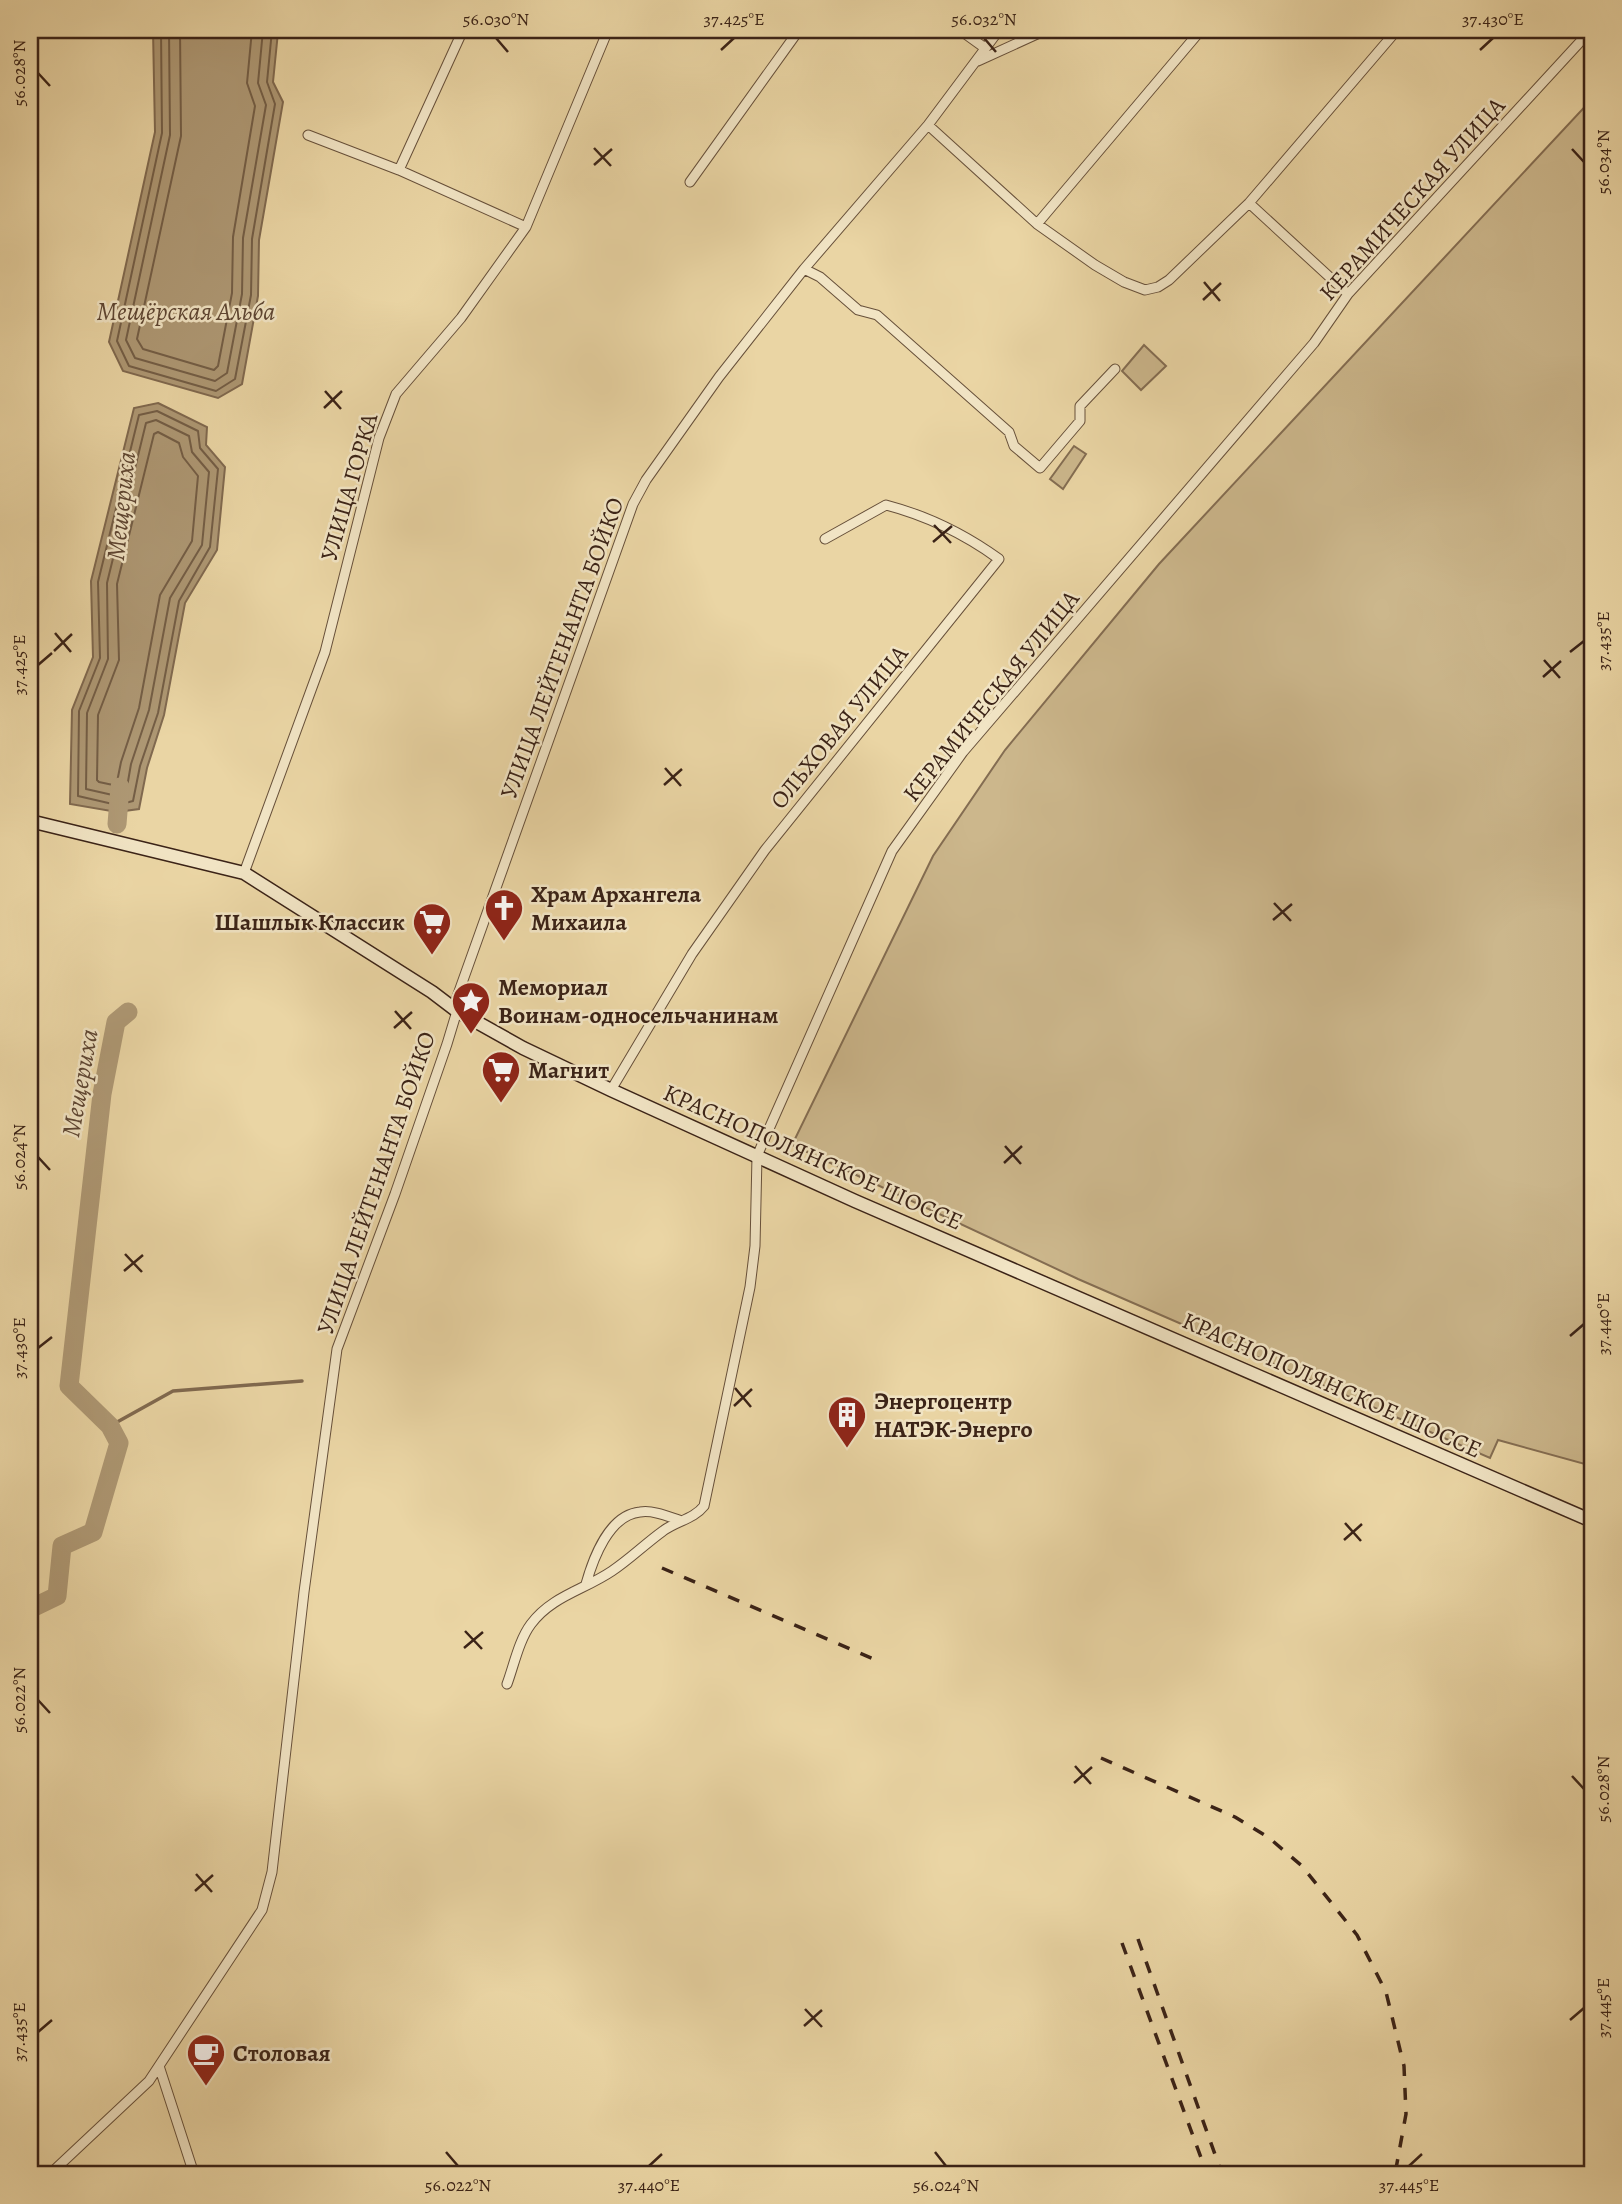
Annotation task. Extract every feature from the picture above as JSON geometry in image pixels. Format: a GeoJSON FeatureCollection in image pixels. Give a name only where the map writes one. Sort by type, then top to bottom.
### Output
{"type":"FeatureCollection","features":[{"type":"Feature","properties":{"kind":"main road","name":"КРАСНОПОЛЯНСКОЕ ШОССЕ"},"geometry":{"type":"LineString","coordinates":[[30,821],[244,873],[432,992],[457,1011],[523,1048],[855,1201],[1592,1521]]}},
{"type":"Feature","properties":{"kind":"street"},"geometry":{"type":"LineString","coordinates":[[398,170],[463,30]]}},
{"type":"Feature","properties":{"kind":"street","name":"УЛИЦА ГОРКА"},"geometry":{"type":"LineString","coordinates":[[244,873],[325,652],[379,438],[396,394],[461,318],[526,227],[608,30]]}},
{"type":"Feature","properties":{"kind":"street"},"geometry":{"type":"LineString","coordinates":[[690,182],[799,30]]}},
{"type":"Feature","properties":{"kind":"street"},"geometry":{"type":"LineString","coordinates":[[960,30],[985,48]]}},
{"type":"Feature","properties":{"kind":"street","name":"УЛИЦА ЛЕЙТЕНАНТА БОЙКО"},"geometry":{"type":"LineString","coordinates":[[50,2174],[149,2081],[261,1910],[267,1895],[337,1349],[395,1194],[457,1011],[457,997],[633,503],[646,480],[719,377],[804,269],[928,125],[999,30]]}},
{"type":"Feature","properties":{"kind":"street"},"geometry":{"type":"LineString","coordinates":[[976,62],[1046,30]]}},
{"type":"Feature","properties":{"kind":"street"},"geometry":{"type":"LineString","coordinates":[[1037,224],[1201,30]]}},
{"type":"Feature","properties":{"kind":"street"},"geometry":{"type":"LineString","coordinates":[[928,125],[1037,224],[1095,265],[1124,282],[1145,289],[1158,287],[1169,280],[1249,203],[1397,30]]}},
{"type":"Feature","properties":{"kind":"street","name":"КЕРАМИЧЕСКАЯ УЛИЦА"},"geometry":{"type":"LineString","coordinates":[[507,1684],[530,1625],[542,1611],[559,1598],[613,1571],[679,1520],[700,1511],[707,1498],[750,1287],[755,1234],[757,1156],[891,851],[963,752],[1314,343],[1348,295],[1591,30]]}},
{"type":"Feature","properties":{"kind":"street"},"geometry":{"type":"LineString","coordinates":[[308,135],[398,170],[526,227]]}},
{"type":"Feature","properties":{"kind":"street"},"geometry":{"type":"LineString","coordinates":[[1249,203],[1348,295]]}},
{"type":"Feature","properties":{"kind":"street"},"geometry":{"type":"LineString","coordinates":[[804,269],[820,277],[858,310],[877,315],[1009,432],[1014,446],[1040,468],[1080,421],[1080,406],[1115,369]]}},
{"type":"Feature","properties":{"kind":"street","name":"ОЛЬХОВАЯ УЛИЦА"},"geometry":{"type":"LineString","coordinates":[[611,1090],[679,974],[765,850],[999,559],[973,541],[917,513],[886,505],[825,539]]}},
{"type":"Feature","properties":{"kind":"street"},"geometry":{"type":"LineString","coordinates":[[586,1584],[598,1550],[618,1523],[629,1514],[654,1512],[679,1520]]}},
{"type":"Feature","properties":{"kind":"street"},"geometry":{"type":"LineString","coordinates":[[159,2066],[194,2174]]}},
{"type":"Feature","properties":{"kind":"shaded area"},"geometry":{"type":"Polygon","coordinates":[[[1592,99],[1592,1466],[1498,1440],[1490,1458],[1078,1279],[792,1145],[933,856],[1005,750],[1159,564],[1592,99]]]}},
{"type":"Feature","properties":{"kind":"shaded area"},"geometry":{"type":"Polygon","coordinates":[[[1144,345],[1166,366],[1141,390],[1122,371],[1144,345]]]}},
{"type":"Feature","properties":{"kind":"shaded area"},"geometry":{"type":"Polygon","coordinates":[[[1074,446],[1086,454],[1063,489],[1050,479],[1074,446]]]}},
{"type":"Feature","properties":{"kind":"water","name":"Мещёрская Альба"},"geometry":{"type":"Polygon","coordinates":[[[153,30],[278,30],[273,82],[283,102],[259,240],[258,296],[242,384],[218,398],[123,371],[109,342],[155,132],[153,30]]]}},
{"type":"Feature","properties":{"kind":"water"},"geometry":{"type":"Polygon","coordinates":[[[158,403],[207,427],[206,445],[225,467],[217,550],[185,603],[164,715],[147,768],[139,809],[117,812],[70,804],[72,710],[93,657],[91,581],[134,408],[158,403]]]}},
{"type":"Feature","properties":{"kind":"waterway","name":"Мещериха"},"geometry":{"type":"LineString","coordinates":[[117,824],[120,787]]}},
{"type":"Feature","properties":{"kind":"waterway","name":"Мещериха"},"geometry":{"type":"LineString","coordinates":[[30,1609],[57,1596],[62,1546],[93,1532],[119,1443],[110,1426],[69,1386],[102,1094],[116,1022],[128,1012]]}},
{"type":"Feature","properties":{"kind":"waterway"},"geometry":{"type":"LineString","coordinates":[[110,1426],[173,1391],[302,1381]]}},
{"type":"Feature","properties":{"kind":"railway"},"geometry":{"type":"LineString","coordinates":[[662,1568],[876,1660]]}},
{"type":"Feature","properties":{"kind":"railway"},"geometry":{"type":"LineString","coordinates":[[1101,1758],[1235,1817],[1268,1837],[1302,1866],[1357,1935],[1386,1992],[1404,2066],[1406,2114],[1395,2174]]}},
{"type":"Feature","properties":{"kind":"railway"},"geometry":{"type":"LineString","coordinates":[[1138,1939],[1222,2174]]}},
{"type":"Feature","properties":{"kind":"railway"},"geometry":{"type":"LineString","coordinates":[[1122,1943],[1207,2174]]}},
{"type":"Feature","properties":{"kind":"place","name":"Храм Архангела Михаила"},"geometry":{"type":"Point","coordinates":[504,942]}},
{"type":"Feature","properties":{"kind":"place","name":"Шашлык Классик"},"geometry":{"type":"Point","coordinates":[432,956]}},
{"type":"Feature","properties":{"kind":"place","name":"Мемориал Воинам-односельчанинам"},"geometry":{"type":"Point","coordinates":[471,1035]}},
{"type":"Feature","properties":{"kind":"place","name":"Магнит"},"geometry":{"type":"Point","coordinates":[501,1104]}},
{"type":"Feature","properties":{"kind":"place","name":"Энергоцентр НАТЭК-Энерго"},"geometry":{"type":"Point","coordinates":[847,1449]}},
{"type":"Feature","properties":{"kind":"place","name":"Столовая"},"geometry":{"type":"Point","coordinates":[206,2087]}}]}
